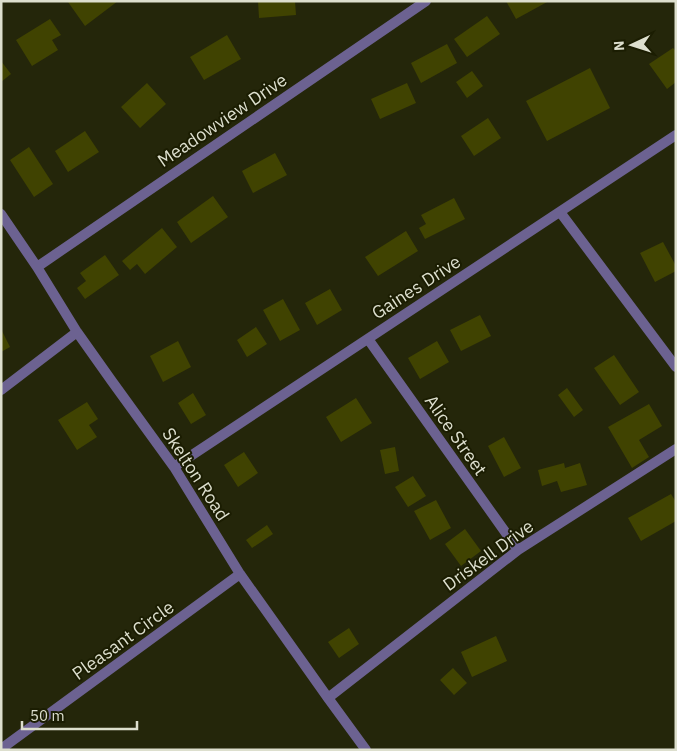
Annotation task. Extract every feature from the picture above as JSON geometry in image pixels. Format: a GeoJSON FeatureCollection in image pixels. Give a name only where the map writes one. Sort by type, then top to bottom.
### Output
{"type":"FeatureCollection","features":[{"type":"Feature","properties":{"kind":"street","name":"Meadowview Drive"},"geometry":{"type":"LineString","coordinates":[[37,267],[426,1]]}},
{"type":"Feature","properties":{"kind":"street","name":"Gaines Drive"},"geometry":{"type":"LineString","coordinates":[[174,467],[676,135]]}},
{"type":"Feature","properties":{"kind":"street"},"geometry":{"type":"LineString","coordinates":[[560,212],[676,367]]}},
{"type":"Feature","properties":{"kind":"street","name":"Skelton Road"},"geometry":{"type":"LineString","coordinates":[[1,214],[37,267],[77,332],[174,467],[240,574],[366,750]]}},
{"type":"Feature","properties":{"kind":"street"},"geometry":{"type":"LineString","coordinates":[[1,390],[77,332]]}},
{"type":"Feature","properties":{"kind":"street","name":"Alice Street"},"geometry":{"type":"LineString","coordinates":[[368,339],[518,550]]}},
{"type":"Feature","properties":{"kind":"street","name":"Driskell Drive"},"geometry":{"type":"LineString","coordinates":[[328,698],[518,550],[676,449]]}},
{"type":"Feature","properties":{"kind":"street","name":"Pleasant Circle"},"geometry":{"type":"LineString","coordinates":[[1,750],[240,574]]}},
{"type":"Feature","properties":{"kind":"building"},"geometry":{"type":"Polygon","coordinates":[[[118,1],[85,26],[68,2],[118,1]]]}},
{"type":"Feature","properties":{"kind":"building"},"geometry":{"type":"Polygon","coordinates":[[[258,1],[295,1],[296,15],[259,18],[258,1]]]}},
{"type":"Feature","properties":{"kind":"building"},"geometry":{"type":"Polygon","coordinates":[[[506,1],[549,1],[516,19],[506,1]]]}},
{"type":"Feature","properties":{"kind":"building"},"geometry":{"type":"Polygon","coordinates":[[[487,16],[500,34],[467,57],[454,39],[487,16]]]}},
{"type":"Feature","properties":{"kind":"building"},"geometry":{"type":"Polygon","coordinates":[[[50,19],[61,35],[52,40],[58,50],[32,66],[16,40],[50,19]]]}},
{"type":"Feature","properties":{"kind":"building"},"geometry":{"type":"Polygon","coordinates":[[[227,35],[241,59],[204,80],[190,57],[227,35]]]}},
{"type":"Feature","properties":{"kind":"building"},"geometry":{"type":"Polygon","coordinates":[[[447,44],[457,63],[421,83],[411,63],[447,44]]]}},
{"type":"Feature","properties":{"kind":"building"},"geometry":{"type":"Polygon","coordinates":[[[673,48],[676,51],[676,82],[667,89],[649,64],[673,48]]]}},
{"type":"Feature","properties":{"kind":"building"},"geometry":{"type":"Polygon","coordinates":[[[1,61],[11,74],[1,82],[1,61]]]}},
{"type":"Feature","properties":{"kind":"building"},"geometry":{"type":"Polygon","coordinates":[[[590,68],[610,108],[547,141],[526,101],[590,68]]]}},
{"type":"Feature","properties":{"kind":"building"},"geometry":{"type":"Polygon","coordinates":[[[472,71],[483,86],[467,98],[456,82],[472,71]]]}},
{"type":"Feature","properties":{"kind":"building"},"geometry":{"type":"Polygon","coordinates":[[[147,83],[166,104],[140,128],[121,107],[147,83]]]}},
{"type":"Feature","properties":{"kind":"building"},"geometry":{"type":"Polygon","coordinates":[[[407,83],[416,103],[380,119],[371,99],[407,83]]]}},
{"type":"Feature","properties":{"kind":"building"},"geometry":{"type":"Polygon","coordinates":[[[488,118],[501,138],[474,156],[461,136],[488,118]]]}},
{"type":"Feature","properties":{"kind":"building"},"geometry":{"type":"Polygon","coordinates":[[[85,131],[99,152],[68,172],[55,151],[85,131]]]}},
{"type":"Feature","properties":{"kind":"building"},"geometry":{"type":"Polygon","coordinates":[[[29,147],[53,184],[34,197],[10,160],[29,147]]]}},
{"type":"Feature","properties":{"kind":"building"},"geometry":{"type":"Polygon","coordinates":[[[275,153],[287,175],[253,193],[242,171],[275,153]]]}},
{"type":"Feature","properties":{"kind":"building"},"geometry":{"type":"Polygon","coordinates":[[[213,196],[228,217],[191,243],[177,222],[213,196]]]}},
{"type":"Feature","properties":{"kind":"building"},"geometry":{"type":"Polygon","coordinates":[[[454,198],[465,219],[425,239],[419,228],[426,224],[421,215],[454,198]]]}},
{"type":"Feature","properties":{"kind":"building"},"geometry":{"type":"Polygon","coordinates":[[[162,228],[177,247],[145,274],[137,264],[130,270],[122,261],[162,228]]]}},
{"type":"Feature","properties":{"kind":"building"},"geometry":{"type":"Polygon","coordinates":[[[406,231],[418,251],[378,276],[365,257],[406,231]]]}},
{"type":"Feature","properties":{"kind":"building"},"geometry":{"type":"Polygon","coordinates":[[[663,242],[676,266],[676,271],[655,282],[640,253],[663,242]]]}},
{"type":"Feature","properties":{"kind":"building"},"geometry":{"type":"Polygon","coordinates":[[[105,255],[119,275],[85,299],[77,288],[86,281],[80,273],[105,255]]]}},
{"type":"Feature","properties":{"kind":"building"},"geometry":{"type":"Polygon","coordinates":[[[330,289],[342,310],[317,325],[305,303],[330,289]]]}},
{"type":"Feature","properties":{"kind":"building"},"geometry":{"type":"Polygon","coordinates":[[[283,299],[300,330],[280,341],[263,310],[283,299]]]}},
{"type":"Feature","properties":{"kind":"building"},"geometry":{"type":"Polygon","coordinates":[[[480,315],[491,336],[461,351],[450,330],[480,315]]]}},
{"type":"Feature","properties":{"kind":"building"},"geometry":{"type":"Polygon","coordinates":[[[256,327],[267,344],[247,357],[237,340],[256,327]]]}},
{"type":"Feature","properties":{"kind":"building"},"geometry":{"type":"Polygon","coordinates":[[[1,329],[10,347],[1,352],[1,329]]]}},
{"type":"Feature","properties":{"kind":"building"},"geometry":{"type":"Polygon","coordinates":[[[178,341],[191,367],[163,382],[150,356],[178,341]]]}},
{"type":"Feature","properties":{"kind":"building"},"geometry":{"type":"Polygon","coordinates":[[[437,341],[449,362],[420,379],[408,358],[437,341]]]}},
{"type":"Feature","properties":{"kind":"building"},"geometry":{"type":"Polygon","coordinates":[[[614,355],[639,392],[620,405],[594,368],[614,355]]]}},
{"type":"Feature","properties":{"kind":"building"},"geometry":{"type":"Polygon","coordinates":[[[567,388],[583,410],[574,417],[558,395],[567,388]]]}},
{"type":"Feature","properties":{"kind":"building"},"geometry":{"type":"Polygon","coordinates":[[[193,393],[206,415],[191,424],[178,403],[193,393]]]}},
{"type":"Feature","properties":{"kind":"building"},"geometry":{"type":"Polygon","coordinates":[[[356,398],[372,423],[341,442],[326,417],[356,398]]]}},
{"type":"Feature","properties":{"kind":"building"},"geometry":{"type":"Polygon","coordinates":[[[87,402],[98,419],[89,425],[97,437],[77,450],[58,420],[87,402]]]}},
{"type":"Feature","properties":{"kind":"building"},"geometry":{"type":"Polygon","coordinates":[[[649,404],[662,426],[639,440],[649,457],[632,468],[608,427],[649,404]]]}},
{"type":"Feature","properties":{"kind":"building"},"geometry":{"type":"Polygon","coordinates":[[[504,437],[521,468],[504,477],[488,446],[504,437]]]}},
{"type":"Feature","properties":{"kind":"building"},"geometry":{"type":"Polygon","coordinates":[[[395,447],[399,471],[385,474],[380,450],[395,447]]]}},
{"type":"Feature","properties":{"kind":"building"},"geometry":{"type":"Polygon","coordinates":[[[244,452],[258,473],[238,487],[224,465],[244,452]]]}},
{"type":"Feature","properties":{"kind":"building"},"geometry":{"type":"Polygon","coordinates":[[[564,463],[565,468],[580,463],[587,485],[561,492],[557,481],[542,486],[538,470],[564,463]]]}},
{"type":"Feature","properties":{"kind":"building"},"geometry":{"type":"Polygon","coordinates":[[[413,476],[426,496],[408,507],[395,487],[413,476]]]}},
{"type":"Feature","properties":{"kind":"building"},"geometry":{"type":"Polygon","coordinates":[[[671,494],[676,502],[676,521],[641,541],[628,518],[671,494]]]}},
{"type":"Feature","properties":{"kind":"building"},"geometry":{"type":"Polygon","coordinates":[[[436,500],[451,528],[430,540],[414,511],[436,500]]]}},
{"type":"Feature","properties":{"kind":"building"},"geometry":{"type":"Polygon","coordinates":[[[267,525],[273,534],[252,548],[246,540],[267,525]]]}},
{"type":"Feature","properties":{"kind":"building"},"geometry":{"type":"Polygon","coordinates":[[[465,529],[481,551],[461,566],[445,544],[465,529]]]}},
{"type":"Feature","properties":{"kind":"building"},"geometry":{"type":"Polygon","coordinates":[[[349,628],[359,644],[339,658],[328,642],[349,628]]]}},
{"type":"Feature","properties":{"kind":"building"},"geometry":{"type":"Polygon","coordinates":[[[496,636],[507,661],[472,677],[461,652],[496,636]]]}},
{"type":"Feature","properties":{"kind":"building"},"geometry":{"type":"Polygon","coordinates":[[[453,668],[467,683],[454,695],[440,680],[453,668]]]}}]}
